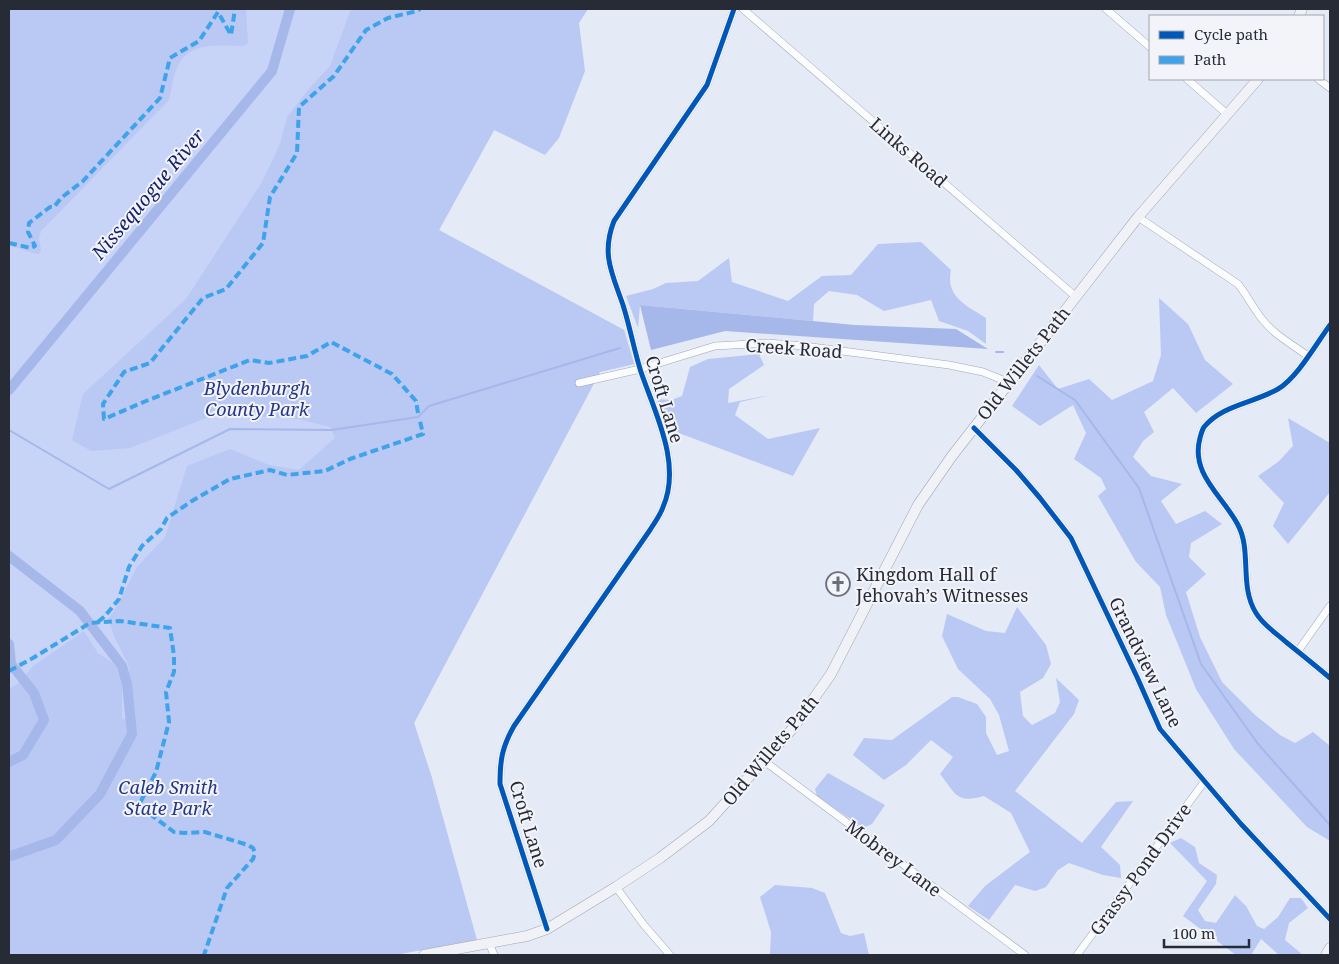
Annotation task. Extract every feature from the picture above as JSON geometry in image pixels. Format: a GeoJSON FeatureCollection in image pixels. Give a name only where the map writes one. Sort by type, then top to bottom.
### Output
{"type":"FeatureCollection","features":[{"type":"Feature","properties":{"kind":"main road","name":"Old Willets Path"},"geometry":{"type":"LineString","coordinates":[[424,955],[527,936],[547,929],[660,858],[710,821],[793,728],[831,674],[918,505],[952,456],[1138,217],[1257,80]]}},
{"type":"Feature","properties":{"kind":"main road"},"geometry":{"type":"LineString","coordinates":[[1326,955],[1330,948]]}},
{"type":"Feature","properties":{"kind":"street","name":"Croft Lane"},"geometry":{"type":"LineString","coordinates":[[547,929],[500,784],[500,764],[505,742],[514,726],[650,530],[664,506],[670,480],[670,464],[667,449],[640,369],[609,261],[607,249],[608,236],[614,221],[707,85],[734,9]]}},
{"type":"Feature","properties":{"kind":"street","name":"Links Road"},"geometry":{"type":"LineString","coordinates":[[742,9],[1075,296]]}},
{"type":"Feature","properties":{"kind":"street"},"geometry":{"type":"LineString","coordinates":[[1106,9],[1149,46]]}},
{"type":"Feature","properties":{"kind":"street"},"geometry":{"type":"LineString","coordinates":[[1188,80],[1227,114]]}},
{"type":"Feature","properties":{"kind":"street"},"geometry":{"type":"LineString","coordinates":[[1319,80],[1330,88]]}},
{"type":"Feature","properties":{"kind":"street"},"geometry":{"type":"LineString","coordinates":[[1138,217],[1238,284],[1262,320],[1308,356]]}},
{"type":"Feature","properties":{"kind":"street"},"geometry":{"type":"LineString","coordinates":[[1330,325],[1288,381],[1268,394],[1219,415],[1203,428],[1198,444],[1201,470],[1238,525],[1243,538],[1247,585],[1256,614],[1330,678]]}},
{"type":"Feature","properties":{"kind":"street","name":"Creek Road"},"geometry":{"type":"LineString","coordinates":[[579,383],[640,369],[716,346],[768,343],[949,365],[984,372],[1010,383]]}},
{"type":"Feature","properties":{"kind":"street","name":"Grandview Lane"},"geometry":{"type":"LineString","coordinates":[[974,428],[1034,491],[1071,538],[1160,729],[1241,824],[1330,919]]}},
{"type":"Feature","properties":{"kind":"street"},"geometry":{"type":"LineString","coordinates":[[1298,651],[1330,606]]}},
{"type":"Feature","properties":{"kind":"street","name":"Mobrey Lane"},"geometry":{"type":"LineString","coordinates":[[764,761],[1024,955]]}},
{"type":"Feature","properties":{"kind":"street","name":"Grassy Pond Drive"},"geometry":{"type":"LineString","coordinates":[[1077,955],[1204,782]]}},
{"type":"Feature","properties":{"kind":"street"},"geometry":{"type":"LineString","coordinates":[[616,887],[644,925],[670,955]]}},
{"type":"Feature","properties":{"kind":"street"},"geometry":{"type":"LineString","coordinates":[[489,943],[494,955]]}},
{"type":"Feature","properties":{"kind":"green space","name":"Blydenburgh County Park"},"geometry":{"type":"Polygon","coordinates":[[[9,9],[561,9],[439,230],[624,330],[634,364],[600,372],[414,723],[432,778],[9,955],[9,9]]]}},
{"type":"Feature","properties":{"kind":"green space"},"geometry":{"type":"Polygon","coordinates":[[[9,9],[246,9],[248,43],[244,46],[209,46],[186,55],[176,71],[169,100],[41,231],[39,238],[41,250],[39,254],[9,245],[9,9]]]}},
{"type":"Feature","properties":{"kind":"green space","name":"Blydenburgh County Park"},"geometry":{"type":"Polygon","coordinates":[[[351,9],[588,9],[579,23],[585,71],[559,138],[545,155],[494,130],[439,230],[624,330],[634,364],[600,372],[414,723],[432,778],[477,940],[395,955],[9,955],[9,689],[19,683],[33,666],[84,631],[98,653],[114,664],[122,676],[122,719],[133,717],[133,696],[128,664],[108,619],[116,608],[137,567],[165,537],[187,466],[230,449],[269,465],[299,470],[335,438],[330,427],[299,419],[219,413],[130,448],[91,451],[72,440],[83,394],[186,299],[262,182],[280,144],[287,117],[330,66],[351,9]]]}},
{"type":"Feature","properties":{"kind":"green space"},"geometry":{"type":"Polygon","coordinates":[[[921,242],[951,270],[951,287],[959,300],[986,318],[986,344],[968,331],[939,321],[931,300],[884,311],[857,295],[829,291],[814,304],[813,321],[640,305],[638,328],[626,296],[653,289],[666,283],[698,281],[729,258],[732,282],[788,301],[822,276],[851,275],[878,244],[921,242]]]}},
{"type":"Feature","properties":{"kind":"green space"},"geometry":{"type":"Polygon","coordinates":[[[1159,298],[1188,324],[1205,360],[1233,384],[1196,413],[1173,388],[1144,412],[1154,432],[1143,441],[1133,457],[1151,476],[1182,484],[1161,501],[1176,524],[1205,511],[1222,524],[1191,543],[1189,557],[1206,574],[1186,592],[1200,637],[1222,682],[1255,715],[1280,735],[1295,743],[1313,732],[1330,746],[1330,841],[1307,827],[1234,749],[1196,689],[1166,615],[1160,587],[1136,562],[1098,496],[1106,489],[1101,478],[1074,459],[1086,433],[1073,405],[1040,426],[1012,406],[1039,365],[1058,389],[1089,379],[1112,400],[1153,381],[1161,355],[1159,298]]]}},
{"type":"Feature","properties":{"kind":"green space"},"geometry":{"type":"Polygon","coordinates":[[[759,354],[764,365],[729,389],[728,403],[776,394],[740,402],[735,415],[768,439],[820,428],[793,476],[668,429],[657,399],[671,400],[682,396],[690,367],[708,359],[759,354]]]}},
{"type":"Feature","properties":{"kind":"green space"},"geometry":{"type":"Polygon","coordinates":[[[1288,418],[1330,443],[1330,492],[1288,544],[1273,526],[1284,503],[1258,476],[1278,462],[1293,446],[1288,418]]]}},
{"type":"Feature","properties":{"kind":"green space"},"geometry":{"type":"Polygon","coordinates":[[[1017,607],[1046,645],[1051,664],[1043,678],[1020,692],[1023,716],[1032,725],[1055,713],[1060,702],[1056,678],[1079,700],[1074,714],[1015,791],[1082,843],[1116,802],[1133,801],[1101,847],[1120,865],[1121,878],[1103,875],[1069,863],[1058,870],[1046,887],[1035,891],[1015,885],[989,920],[968,906],[985,886],[1030,852],[1011,813],[984,796],[968,799],[957,796],[940,774],[953,757],[931,740],[906,765],[884,780],[853,755],[864,738],[892,740],[952,697],[958,697],[977,704],[986,717],[986,733],[997,755],[1009,751],[999,715],[990,699],[958,669],[942,636],[947,614],[986,631],[1005,633],[1017,607]]]}},
{"type":"Feature","properties":{"kind":"green space"},"geometry":{"type":"Polygon","coordinates":[[[828,773],[885,805],[872,824],[863,828],[817,796],[815,789],[828,773]]]}},
{"type":"Feature","properties":{"kind":"green space"},"geometry":{"type":"Polygon","coordinates":[[[1181,838],[1195,847],[1199,863],[1217,875],[1216,884],[1198,910],[1205,921],[1216,923],[1235,895],[1246,906],[1257,926],[1264,929],[1278,917],[1290,898],[1301,898],[1308,908],[1289,923],[1285,940],[1303,955],[1279,955],[1261,939],[1251,955],[1236,955],[1183,916],[1207,881],[1170,843],[1181,838]]]}},
{"type":"Feature","properties":{"kind":"green space"},"geometry":{"type":"Polygon","coordinates":[[[775,885],[812,888],[825,893],[841,933],[850,936],[864,933],[869,955],[770,955],[771,932],[760,897],[775,885]]]}},
{"type":"Feature","properties":{"kind":"shaded area"},"geometry":{"type":"Polygon","coordinates":[[[640,305],[855,325],[956,329],[988,349],[725,331],[651,350],[640,305]]]}},
{"type":"Feature","properties":{"kind":"waterway","name":"Nissequogue River"},"geometry":{"type":"LineString","coordinates":[[9,390],[272,71],[290,9]]}},
{"type":"Feature","properties":{"kind":"waterway"},"geometry":{"type":"LineString","coordinates":[[9,430],[109,489],[230,429],[332,430],[418,417],[429,406],[620,348]]}},
{"type":"Feature","properties":{"kind":"waterway"},"geometry":{"type":"LineString","coordinates":[[996,352],[1003,352]]}},
{"type":"Feature","properties":{"kind":"waterway"},"geometry":{"type":"LineString","coordinates":[[1037,376],[1075,400],[1139,488],[1201,664],[1258,744],[1330,825]]}},
{"type":"Feature","properties":{"kind":"waterway"},"geometry":{"type":"LineString","coordinates":[[9,556],[80,611],[122,666],[127,684],[132,734],[100,794],[56,840],[11,856],[9,855]]}},
{"type":"Feature","properties":{"kind":"waterway","name":"Nissequogue River"},"geometry":{"type":"LineString","coordinates":[[9,644],[11,664],[34,693],[44,720],[23,755],[9,762]]}},
{"type":"Feature","properties":{"kind":"marked path"},"geometry":{"type":"LineString","coordinates":[[9,243],[31,248],[35,246],[28,232],[29,223],[50,207],[54,207],[61,198],[83,181],[160,98],[170,58],[199,41],[218,12],[231,35],[235,9]]}},
{"type":"Feature","properties":{"kind":"marked path"},"geometry":{"type":"LineString","coordinates":[[418,413],[416,401],[392,374],[331,342],[307,356],[269,363],[250,360],[104,419],[103,404],[124,372],[150,363],[203,298],[226,289],[263,243],[270,197],[297,153],[299,107],[334,76],[366,30],[388,18],[420,9]]}},
{"type":"Feature","properties":{"kind":"marked path"},"geometry":{"type":"LineString","coordinates":[[98,622],[119,599],[129,567],[142,546],[161,529],[167,518],[192,501],[230,479],[270,470],[287,475],[325,471],[350,459],[423,434],[420,421]]}},
{"type":"Feature","properties":{"kind":"marked path"},"geometry":{"type":"LineString","coordinates":[[9,671],[90,623],[120,621],[170,628],[174,672],[166,692],[169,722],[156,772],[140,803],[142,808],[174,832],[205,832],[248,845],[253,848],[255,853],[253,859],[227,888],[204,955]]}},
{"type":"Feature","properties":{"kind":"cycle path"},"geometry":{"type":"LineString","coordinates":[[547,929],[500,784],[502,754],[514,726],[659,516],[668,491],[670,474],[664,439],[641,372],[612,273],[608,244],[614,221],[707,85],[734,9]]}},
{"type":"Feature","properties":{"kind":"cycle path"},"geometry":{"type":"LineString","coordinates":[[1330,325],[1306,360],[1285,384],[1269,394],[1229,409],[1211,420],[1203,429],[1198,451],[1204,474],[1232,514],[1242,535],[1248,592],[1256,613],[1270,629],[1330,678]]}},
{"type":"Feature","properties":{"kind":"cycle path"},"geometry":{"type":"LineString","coordinates":[[974,428],[1016,470],[1071,538],[1160,729],[1241,824],[1330,919]]}},
{"type":"Feature","properties":{"kind":"place","name":"Kingdom Hall of Jehovah’s Witnesses"},"geometry":{"type":"Point","coordinates":[838,584]}},
{"type":"Feature","properties":{"kind":"park label","name":"Caleb Smith State Park"},"geometry":{"type":"Point","coordinates":[168,798]}}]}
